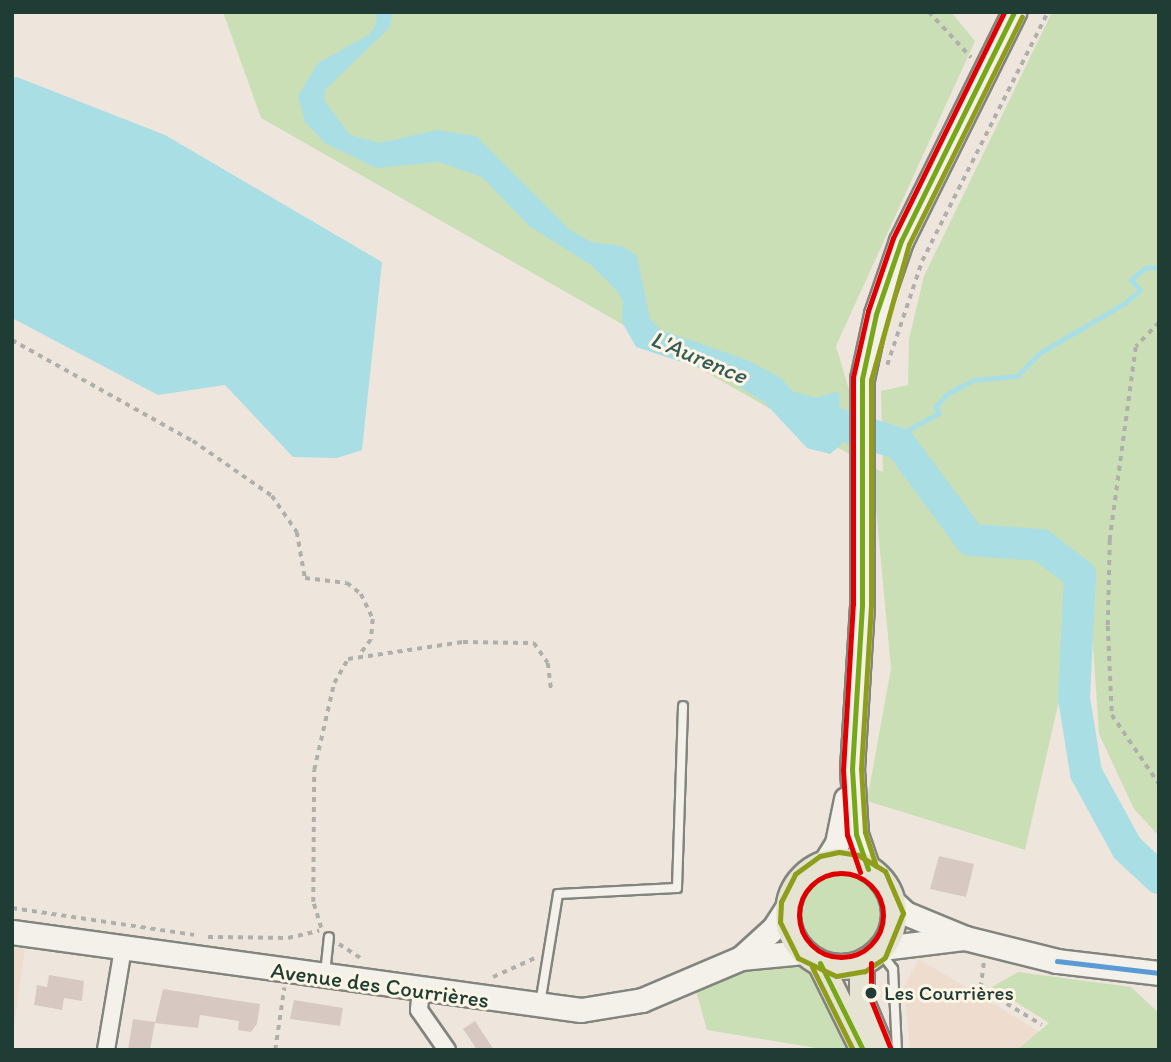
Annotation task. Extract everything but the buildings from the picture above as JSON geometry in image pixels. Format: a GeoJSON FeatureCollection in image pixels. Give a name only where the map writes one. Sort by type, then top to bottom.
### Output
{"type":"FeatureCollection","features":[{"type":"Feature","properties":{"kind":"main road"},"geometry":{"type":"LineString","coordinates":[[1014,12],[901,241],[879,303],[861,388],[859,479],[862,604],[852,769],[856,834],[868,869],[892,901],[905,913],[976,941],[1104,969],[1159,973]]}},
{"type":"Feature","properties":{"kind":"main road"},"geometry":{"type":"LineString","coordinates":[[824,864],[837,843],[852,769]]}},
{"type":"Feature","properties":{"kind":"main road"},"geometry":{"type":"LineString","coordinates":[[863,1050],[812,958],[791,930],[789,905],[800,880],[824,864],[839,861],[868,869]]}},
{"type":"Feature","properties":{"kind":"main road"},"geometry":{"type":"LineString","coordinates":[[882,1050],[862,1002],[874,954],[893,925],[892,901]]}},
{"type":"Feature","properties":{"kind":"main road","name":"Avenue des Courrières"},"geometry":{"type":"LineString","coordinates":[[12,932],[539,1007],[581,1010],[642,1000],[741,958],[775,928],[789,905]]}},
{"type":"Feature","properties":{"kind":"main road"},"geometry":{"type":"LineString","coordinates":[[812,958],[874,954],[976,941]]}},
{"type":"Feature","properties":{"kind":"main road","name":"Avenue des Courrières"},"geometry":{"type":"LineString","coordinates":[[741,958],[812,958]]}},
{"type":"Feature","properties":{"kind":"street"},"geometry":{"type":"LineString","coordinates":[[106,1050],[123,948]]}},
{"type":"Feature","properties":{"kind":"street"},"geometry":{"type":"LineString","coordinates":[[421,990],[419,1010],[447,1050]]}},
{"type":"Feature","properties":{"kind":"lane"},"geometry":{"type":"LineString","coordinates":[[539,1007],[551,949],[558,894],[677,888],[683,706]]}},
{"type":"Feature","properties":{"kind":"lane"},"geometry":{"type":"LineString","coordinates":[[324,977],[329,937]]}},
{"type":"Feature","properties":{"kind":"lane"},"geometry":{"type":"LineString","coordinates":[[874,954],[891,960],[897,1050]]}},
{"type":"Feature","properties":{"kind":"path"},"geometry":{"type":"LineString","coordinates":[[929,12],[984,71]]}},
{"type":"Feature","properties":{"kind":"path"},"geometry":{"type":"LineString","coordinates":[[861,388],[883,370],[894,356],[922,261],[1048,12]]}},
{"type":"Feature","properties":{"kind":"path"},"geometry":{"type":"LineString","coordinates":[[1159,323],[1136,346],[1111,540],[1108,626],[1112,715],[1159,784]]}},
{"type":"Feature","properties":{"kind":"path"},"geometry":{"type":"LineString","coordinates":[[12,340],[193,441],[272,496],[297,532],[305,578],[347,583],[362,594],[373,619],[371,640],[359,656]]}},
{"type":"Feature","properties":{"kind":"path"},"geometry":{"type":"LineString","coordinates":[[374,962],[329,937],[322,930],[313,902],[314,771],[334,683],[348,659],[463,642],[534,643],[548,663],[551,689]]}},
{"type":"Feature","properties":{"kind":"path"},"geometry":{"type":"LineString","coordinates":[[12,908],[210,937],[288,938],[322,930]]}},
{"type":"Feature","properties":{"kind":"path"},"geometry":{"type":"LineString","coordinates":[[976,941],[981,988],[1042,1025]]}},
{"type":"Feature","properties":{"kind":"path"},"geometry":{"type":"LineString","coordinates":[[480,980],[503,975],[551,949]]}},
{"type":"Feature","properties":{"kind":"path"},"geometry":{"type":"LineString","coordinates":[[275,1050],[287,972]]}},
{"type":"Feature","properties":{"kind":"shaded area"},"geometry":{"type":"Polygon","coordinates":[[[12,948],[25,949],[12,1038],[12,948]]]}},
{"type":"Feature","properties":{"kind":"shaded area"},"geometry":{"type":"Polygon","coordinates":[[[919,959],[1040,1032],[1017,1050],[910,1050],[904,987],[919,959]]]}},
{"type":"Feature","properties":{"kind":"green space"},"geometry":{"type":"Polygon","coordinates":[[[223,12],[951,12],[975,41],[836,346],[872,467],[261,118],[223,12]]]}},
{"type":"Feature","properties":{"kind":"green space"},"geometry":{"type":"Polygon","coordinates":[[[1052,12],[1159,12],[1159,836],[1134,809],[1099,734],[1088,573],[1025,850],[867,801],[891,668],[872,467],[883,472],[881,391],[908,385],[909,339],[924,276],[1052,12]]]}},
{"type":"Feature","properties":{"kind":"green space"},"geometry":{"type":"Polygon","coordinates":[[[841,875],[856,878],[869,886],[877,899],[880,914],[877,929],[869,942],[856,950],[841,953],[826,950],[813,942],[805,929],[802,914],[805,899],[813,886],[826,878],[841,875]]]}},
{"type":"Feature","properties":{"kind":"green space"},"geometry":{"type":"Polygon","coordinates":[[[804,952],[863,1050],[828,1050],[707,1030],[693,980],[804,952]]]}},
{"type":"Feature","properties":{"kind":"green space"},"geometry":{"type":"Polygon","coordinates":[[[1018,972],[1131,987],[1159,1013],[1159,1050],[1017,1050],[1049,1023],[992,987],[1018,972]]]}},
{"type":"Feature","properties":{"kind":"water"},"geometry":{"type":"Polygon","coordinates":[[[375,12],[393,12],[389,28],[325,90],[324,100],[350,135],[380,143],[437,130],[476,136],[570,230],[591,242],[622,246],[637,256],[650,319],[661,330],[747,360],[781,378],[792,391],[816,398],[839,391],[841,445],[830,454],[807,448],[765,403],[721,375],[636,347],[622,322],[623,301],[616,290],[591,265],[529,226],[482,177],[438,162],[376,168],[325,143],[305,122],[298,96],[318,63],[370,34],[377,22],[375,12]]]}},
{"type":"Feature","properties":{"kind":"water"},"geometry":{"type":"Polygon","coordinates":[[[17,77],[165,135],[382,262],[362,450],[337,458],[293,457],[225,385],[158,395],[12,318],[12,78],[17,77]]]}},
{"type":"Feature","properties":{"kind":"waterway"},"geometry":{"type":"LineString","coordinates":[[900,444],[909,429],[939,413],[935,407],[947,394],[973,380],[1017,376],[1038,354],[1125,303],[1140,290],[1131,280],[1145,268],[1159,267]]}},
{"type":"Feature","properties":{"kind":"waterway","name":"L'Aurence"},"geometry":{"type":"LineString","coordinates":[[800,412],[900,444],[971,540],[1041,545],[1080,575],[1074,698],[1086,773],[1127,848],[1159,878]]}},
{"type":"Feature","properties":{"kind":"transit line"},"geometry":{"type":"LineString","coordinates":[[860,872],[847,835],[843,770],[853,604],[853,377],[868,311],[893,238],[1004,12]]}},
{"type":"Feature","properties":{"kind":"transit line"},"geometry":{"type":"LineString","coordinates":[[868,869],[856,834],[852,769],[862,604],[862,379],[876,314],[901,241],[1014,12]]}},
{"type":"Feature","properties":{"kind":"transit line"},"geometry":{"type":"LineString","coordinates":[[876,866],[865,832],[861,769],[871,604],[871,380],[909,244],[1022,16]]}},
{"type":"Feature","properties":{"kind":"transit line"},"geometry":{"type":"LineString","coordinates":[[883,959],[865,971],[836,976],[798,958],[780,922],[781,902],[795,874],[820,856],[839,852],[858,855],[885,871],[903,913],[885,957]]}},
{"type":"Feature","properties":{"kind":"transit line"},"geometry":{"type":"LineString","coordinates":[[841,873],[857,876],[871,885],[880,899],[883,915],[880,931],[871,945],[857,954],[841,957],[825,954],[811,945],[802,931],[799,915],[802,899],[811,885],[825,876],[841,873]]}},
{"type":"Feature","properties":{"kind":"transit line"},"geometry":{"type":"LineString","coordinates":[[1057,961],[1159,973]]}},
{"type":"Feature","properties":{"kind":"transit line"},"geometry":{"type":"LineString","coordinates":[[820,963],[863,1050]]}},
{"type":"Feature","properties":{"kind":"transit line"},"geometry":{"type":"LineString","coordinates":[[871,963],[871,1000],[890,1047]]}},
{"type":"Feature","properties":{"kind":"transit line"},"geometry":{"type":"LineString","coordinates":[[812,967],[853,1050]]}},
{"type":"Feature","properties":{"kind":"place","name":"Les Courrières"},"geometry":{"type":"Point","coordinates":[871,993]}}]}
